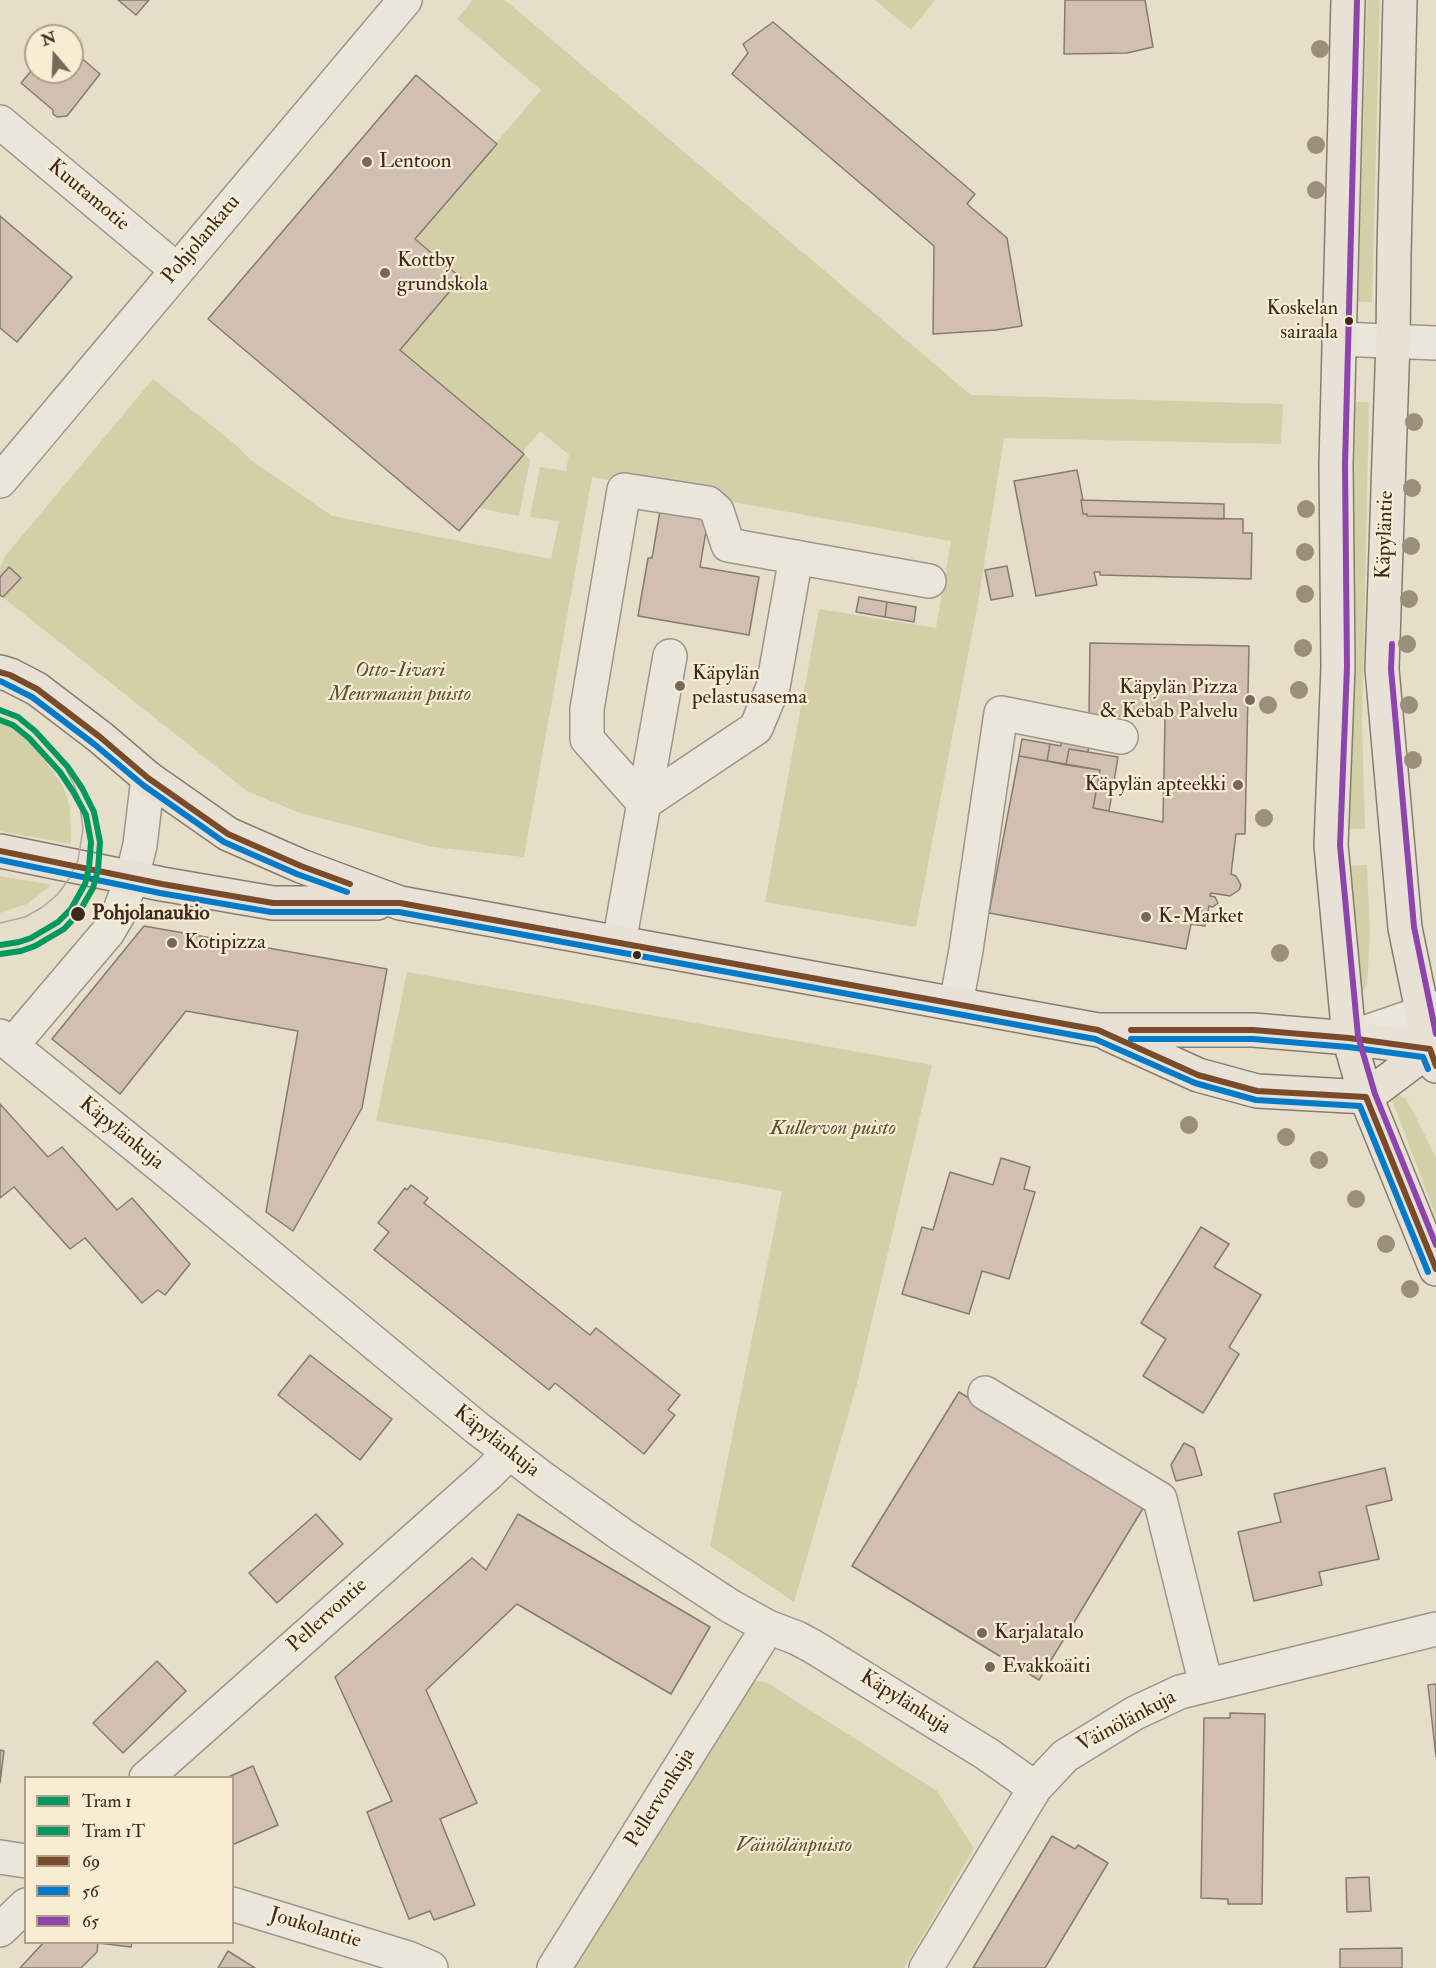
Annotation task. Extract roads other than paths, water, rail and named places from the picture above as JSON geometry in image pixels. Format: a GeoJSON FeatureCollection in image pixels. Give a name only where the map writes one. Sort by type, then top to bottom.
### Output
{"type":"FeatureCollection","features":[{"type":"Feature","properties":{"kind":"main road"},"geometry":{"type":"LineString","coordinates":[[1348,0],[1336,465],[1338,667],[1331,846],[1349,1038],[1366,1097],[1436,1269]]}},
{"type":"Feature","properties":{"kind":"main road","name":"Käpyläntie"},"geometry":{"type":"LineString","coordinates":[[1400,0],[1393,340],[1382,669],[1405,928],[1429,1010],[1434,1056]]}},
{"type":"Feature","properties":{"kind":"main road"},"geometry":{"type":"LineString","coordinates":[[0,672],[37,689],[100,737],[148,778],[228,834],[301,866],[400,903],[1098,1030],[1253,1030],[1349,1038],[1434,1056]]}},
{"type":"Feature","properties":{"kind":"main road"},"geometry":{"type":"LineString","coordinates":[[0,851],[132,878],[273,903],[400,903]]}},
{"type":"Feature","properties":{"kind":"main road"},"geometry":{"type":"LineString","coordinates":[[1098,1030],[1198,1075],[1257,1091],[1366,1097],[1434,1056]]}},
{"type":"Feature","properties":{"kind":"street","name":"Pohjolankatu"},"geometry":{"type":"LineString","coordinates":[[0,481],[405,0]]}},
{"type":"Feature","properties":{"kind":"street","name":"Kuutamotie"},"geometry":{"type":"LineString","coordinates":[[0,122],[177,270]]}},
{"type":"Feature","properties":{"kind":"street"},"geometry":{"type":"LineString","coordinates":[[1339,339],[1436,343]]}},
{"type":"Feature","properties":{"kind":"street"},"geometry":{"type":"LineString","coordinates":[[644,803],[587,739],[587,709],[624,490],[708,503],[717,511],[728,545],[929,581]]}},
{"type":"Feature","properties":{"kind":"street"},"geometry":{"type":"LineString","coordinates":[[644,803],[756,728],[773,687],[796,557]]}},
{"type":"Feature","properties":{"kind":"street"},"geometry":{"type":"LineString","coordinates":[[619,943],[670,656]]}},
{"type":"Feature","properties":{"kind":"street"},"geometry":{"type":"LineString","coordinates":[[956,1004],[1001,713],[1120,736]]}},
{"type":"Feature","properties":{"kind":"street"},"geometry":{"type":"LineString","coordinates":[[6,1041],[108,932],[118,915],[132,878],[140,845],[148,778]]}},
{"type":"Feature","properties":{"kind":"street"},"geometry":{"type":"LineString","coordinates":[[1349,1038],[1429,1010]]}},
{"type":"Feature","properties":{"kind":"street","name":"Käpylänkuja"},"geometry":{"type":"LineString","coordinates":[[6,1041],[509,1453],[664,1564],[730,1606],[768,1627],[812,1646],[987,1754],[1035,1788]]}},
{"type":"Feature","properties":{"kind":"street"},"geometry":{"type":"LineString","coordinates":[[985,1394],[1160,1499],[1206,1686]]}},
{"type":"Feature","properties":{"kind":"street","name":"Pellervontie"},"geometry":{"type":"LineString","coordinates":[[148,1776],[509,1453]]}},
{"type":"Feature","properties":{"kind":"street","name":"Pellervonkuja"},"geometry":{"type":"LineString","coordinates":[[554,1968],[768,1627]]}},
{"type":"Feature","properties":{"kind":"street","name":"Väinölänkuja"},"geometry":{"type":"LineString","coordinates":[[926,1968],[1035,1788],[1065,1756],[1135,1713],[1180,1692],[1436,1629]]}},
{"type":"Feature","properties":{"kind":"street"},"geometry":{"type":"LineString","coordinates":[[0,1857],[24,1861]]}},
{"type":"Feature","properties":{"kind":"street","name":"Joukolantie"},"geometry":{"type":"LineString","coordinates":[[234,1905],[408,1958],[431,1968]]}},
{"type":"Feature","properties":{"kind":"street"},"geometry":{"type":"LineString","coordinates":[[0,1930],[24,1907]]}},
{"type":"Feature","properties":{"kind":"tram line","name":"1"},"geometry":{"type":"LineString","coordinates":[[0,710],[18,717],[35,731],[67,766],[94,812],[100,842],[98,870],[93,888],[78,914],[64,929],[35,946],[0,954]]}},
{"type":"Feature","properties":{"kind":"tram line","name":"1T"},"geometry":{"type":"LineString","coordinates":[[0,720],[13,725],[29,738],[60,772],[86,815],[91,842],[85,884],[71,909],[58,922],[31,938],[0,945]]}},
{"type":"Feature","properties":{"kind":"tram line"},"geometry":{"type":"LineString","coordinates":[[0,923],[25,917],[41,908],[57,895],[69,879],[78,860],[83,829],[79,798],[65,767],[49,746]]}},
{"type":"Feature","properties":{"kind":"place","name":"Lentoon"},"geometry":{"type":"Point","coordinates":[367,162]}},
{"type":"Feature","properties":{"kind":"place","name":"Kottby grundskola"},"geometry":{"type":"Point","coordinates":[385,273]}},
{"type":"Feature","properties":{"kind":"place","name":"Koskelan sairaala"},"geometry":{"type":"Point","coordinates":[1349,321]}},
{"type":"Feature","properties":{"kind":"place","name":"Käpylän pelastusasema"},"geometry":{"type":"Point","coordinates":[680,686]}},
{"type":"Feature","properties":{"kind":"place","name":"Käpylän Pizza & Kebab Palvelu"},"geometry":{"type":"Point","coordinates":[1250,700]}},
{"type":"Feature","properties":{"kind":"place","name":"Käpylän apteekki"},"geometry":{"type":"Point","coordinates":[1238,785]}},
{"type":"Feature","properties":{"kind":"place","name":"Pohjolanaukio"},"geometry":{"type":"Point","coordinates":[78,914]}},
{"type":"Feature","properties":{"kind":"place","name":"K-Market"},"geometry":{"type":"Point","coordinates":[1146,917]}},
{"type":"Feature","properties":{"kind":"place","name":"Kotipizza"},"geometry":{"type":"Point","coordinates":[172,943]}},
{"type":"Feature","properties":{"kind":"place","name":"Karjalatalo"},"geometry":{"type":"Point","coordinates":[982,1633]}},
{"type":"Feature","properties":{"kind":"place","name":"Evakkoäiti"},"geometry":{"type":"Point","coordinates":[990,1667]}},
{"type":"Feature","properties":{"kind":"park label","name":"Otto-Iivari Meurmanin puisto"},"geometry":{"type":"Point","coordinates":[400,683]}},
{"type":"Feature","properties":{"kind":"park label","name":"Kullervon puisto"},"geometry":{"type":"Point","coordinates":[833,1129]}},
{"type":"Feature","properties":{"kind":"park label","name":"Väinölänpuisto"},"geometry":{"type":"Point","coordinates":[794,1846]}}]}
